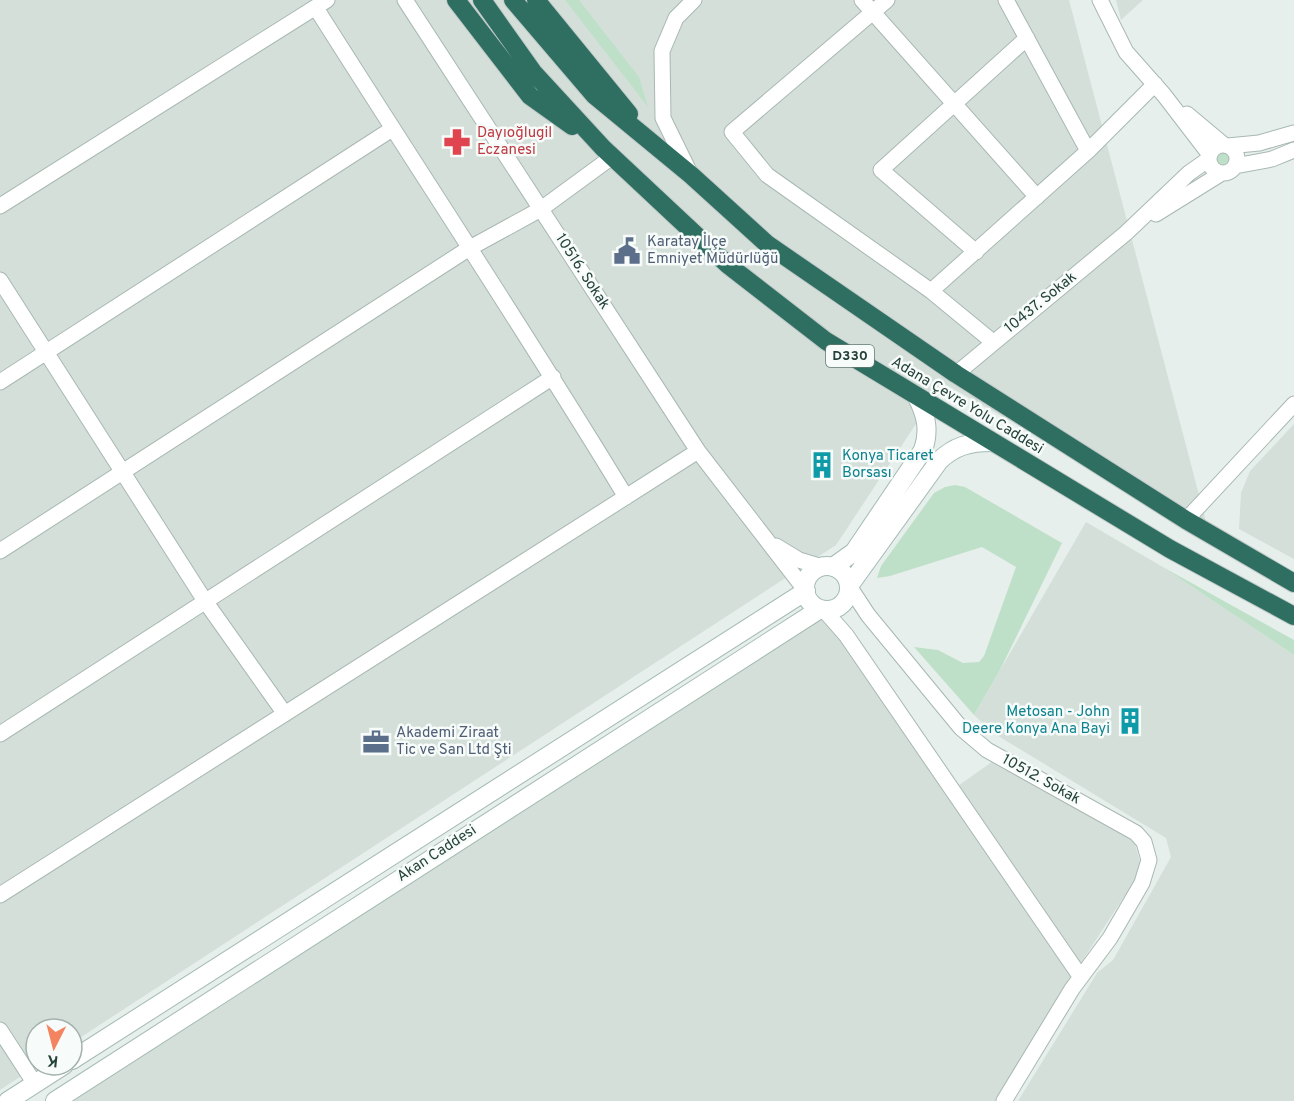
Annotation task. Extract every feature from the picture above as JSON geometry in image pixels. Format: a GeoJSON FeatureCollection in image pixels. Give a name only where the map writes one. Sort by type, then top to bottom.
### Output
{"type":"FeatureCollection","features":[{"type":"Feature","properties":{"kind":"highway"},"geometry":{"type":"LineString","coordinates":[[456,0],[530,96],[608,153]]}},
{"type":"Feature","properties":{"kind":"highway","name":"Adana Çevre Yolu Caddesi"},"geometry":{"type":"LineString","coordinates":[[482,0],[533,72],[608,153],[728,265],[826,341],[1170,549],[1294,616]]}},
{"type":"Feature","properties":{"kind":"highway","name":"Adana Çevre Yolu Caddesi"},"geometry":{"type":"LineString","coordinates":[[513,0],[594,95],[692,176],[767,244],[956,374],[1186,520],[1294,583]]}},
{"type":"Feature","properties":{"kind":"highway"},"geometry":{"type":"LineString","coordinates":[[536,0],[646,137]]}},
{"type":"Feature","properties":{"kind":"street","name":"10516. Sokak"},"geometry":{"type":"LineString","coordinates":[[405,0],[698,451],[806,591]]}},
{"type":"Feature","properties":{"kind":"street"},"geometry":{"type":"LineString","coordinates":[[692,176],[663,118],[662,51],[676,18],[694,0]]}},
{"type":"Feature","properties":{"kind":"street"},"geometry":{"type":"LineString","coordinates":[[862,0],[1036,197]]}},
{"type":"Feature","properties":{"kind":"street"},"geometry":{"type":"LineString","coordinates":[[887,0],[732,132],[767,175],[931,291],[993,342]]}},
{"type":"Feature","properties":{"kind":"street"},"geometry":{"type":"LineString","coordinates":[[1006,0],[1088,151]]}},
{"type":"Feature","properties":{"kind":"street"},"geometry":{"type":"LineString","coordinates":[[1100,0],[1126,52],[1160,90],[1209,157],[1212,167],[1229,169],[1237,162],[1236,152],[1160,90]]}},
{"type":"Feature","properties":{"kind":"street"},"geometry":{"type":"LineString","coordinates":[[0,206],[321,4],[393,129],[468,249],[553,377],[626,497]]}},
{"type":"Feature","properties":{"kind":"street"},"geometry":{"type":"LineString","coordinates":[[976,252],[881,170],[1027,38]]}},
{"type":"Feature","properties":{"kind":"street"},"geometry":{"type":"LineString","coordinates":[[931,291],[1160,90]]}},
{"type":"Feature","properties":{"kind":"street"},"geometry":{"type":"LineString","coordinates":[[0,382],[393,129]]}},
{"type":"Feature","properties":{"kind":"street"},"geometry":{"type":"LineString","coordinates":[[1209,157],[1215,147],[1267,141],[1294,133]]}},
{"type":"Feature","properties":{"kind":"street","name":"10437. Sokak"},"geometry":{"type":"LineString","coordinates":[[1126,233],[1229,169],[1272,159],[1294,150]]}},
{"type":"Feature","properties":{"kind":"street"},"geometry":{"type":"LineString","coordinates":[[0,551],[468,249],[541,209],[608,153]]}},
{"type":"Feature","properties":{"kind":"street","name":"10437. Sokak"},"geometry":{"type":"LineString","coordinates":[[956,374],[1126,233],[1209,157]]}},
{"type":"Feature","properties":{"kind":"street"},"geometry":{"type":"LineString","coordinates":[[0,280],[206,601],[285,714]]}},
{"type":"Feature","properties":{"kind":"street"},"geometry":{"type":"LineString","coordinates":[[0,734],[553,377]]}},
{"type":"Feature","properties":{"kind":"street"},"geometry":{"type":"LineString","coordinates":[[917,397],[927,424],[927,438],[923,450],[854,552],[810,574],[806,591],[809,601],[822,609],[841,628],[1080,976]]}},
{"type":"Feature","properties":{"kind":"street"},"geometry":{"type":"LineString","coordinates":[[1186,520],[1294,404]]}},
{"type":"Feature","properties":{"kind":"street"},"geometry":{"type":"LineString","coordinates":[[849,586],[939,461],[947,453],[957,448],[969,444],[991,442]]}},
{"type":"Feature","properties":{"kind":"street"},"geometry":{"type":"LineString","coordinates":[[0,895],[698,451]]}},
{"type":"Feature","properties":{"kind":"street"},"geometry":{"type":"LineString","coordinates":[[765,540],[800,560],[828,567],[845,575],[849,586],[848,597],[834,609],[822,609]]}},
{"type":"Feature","properties":{"kind":"street","name":"10512. Sokak"},"geometry":{"type":"LineString","coordinates":[[849,586],[868,615],[972,739],[987,750],[1136,833],[1144,842],[1149,860],[1142,882],[1110,938],[1080,976],[1004,1101]]}},
{"type":"Feature","properties":{"kind":"street","name":"Akan Caddesi"},"geometry":{"type":"LineString","coordinates":[[84,1052],[806,591]]}},
{"type":"Feature","properties":{"kind":"street","name":"Akan Caddesi"},"geometry":{"type":"LineString","coordinates":[[55,1101],[822,609]]}},
{"type":"Feature","properties":{"kind":"street"},"geometry":{"type":"LineString","coordinates":[[0,1030],[35,1084]]}},
{"type":"Feature","properties":{"kind":"street"},"geometry":{"type":"LineString","coordinates":[[8,1101],[46,1077]]}},
{"type":"Feature","properties":{"kind":"shaded area"},"geometry":{"type":"Polygon","coordinates":[[[0,0],[1069,0],[1209,533],[943,383],[836,545],[84,1035],[84,1017],[24,1017],[24,1074],[0,1090],[0,0]]]}},
{"type":"Feature","properties":{"kind":"shaded area"},"geometry":{"type":"Polygon","coordinates":[[[1116,0],[1143,0],[1121,20],[1116,0]]]}},
{"type":"Feature","properties":{"kind":"shaded area"},"geometry":{"type":"Polygon","coordinates":[[[1294,424],[1294,559],[1239,529],[1241,493],[1250,471],[1294,424]]]}},
{"type":"Feature","properties":{"kind":"shaded area"},"geometry":{"type":"Polygon","coordinates":[[[1086,522],[1161,566],[1294,655],[1294,1101],[1018,1101],[1097,973],[1113,960],[1171,857],[1166,838],[995,734],[974,715],[1086,522]]]}},
{"type":"Feature","properties":{"kind":"shaded area"},"geometry":{"type":"Polygon","coordinates":[[[816,618],[829,621],[948,793],[996,759],[1133,837],[1142,869],[1073,975],[997,1101],[66,1101],[816,618]]]}},
{"type":"Feature","properties":{"kind":"green space"},"geometry":{"type":"Polygon","coordinates":[[[565,0],[579,0],[639,77],[648,107],[565,0]]]}},
{"type":"Feature","properties":{"kind":"green space"},"geometry":{"type":"Polygon","coordinates":[[[1220,151],[1226,151],[1230,158],[1226,165],[1220,165],[1216,161],[1216,155],[1220,151]]]}},
{"type":"Feature","properties":{"kind":"green space"},"geometry":{"type":"Polygon","coordinates":[[[955,485],[965,487],[1062,543],[1000,670],[974,715],[914,647],[938,650],[963,663],[979,662],[984,656],[1016,567],[982,547],[877,578],[881,566],[934,493],[955,485]]]}},
{"type":"Feature","properties":{"kind":"green space"},"geometry":{"type":"Polygon","coordinates":[[[1161,566],[1294,640],[1294,655],[1161,566]]]}},
{"type":"Feature","properties":{"kind":"place","name":"Dayıoğlugil Eczanesi"},"geometry":{"type":"Point","coordinates":[457,142]}},
{"type":"Feature","properties":{"kind":"place","name":"Karatay İlçe Emniyet Müdürlüğü"},"geometry":{"type":"Point","coordinates":[627,251]}},
{"type":"Feature","properties":{"kind":"place","name":"Konya Ticaret Borsası"},"geometry":{"type":"Point","coordinates":[822,465]}},
{"type":"Feature","properties":{"kind":"place","name":"Metosan - John Deere Konya Ana Bayi"},"geometry":{"type":"Point","coordinates":[1130,721]}},
{"type":"Feature","properties":{"kind":"place","name":"Akademi Ziraat Tic ve San Ltd Şti"},"geometry":{"type":"Point","coordinates":[376,742]}}]}
